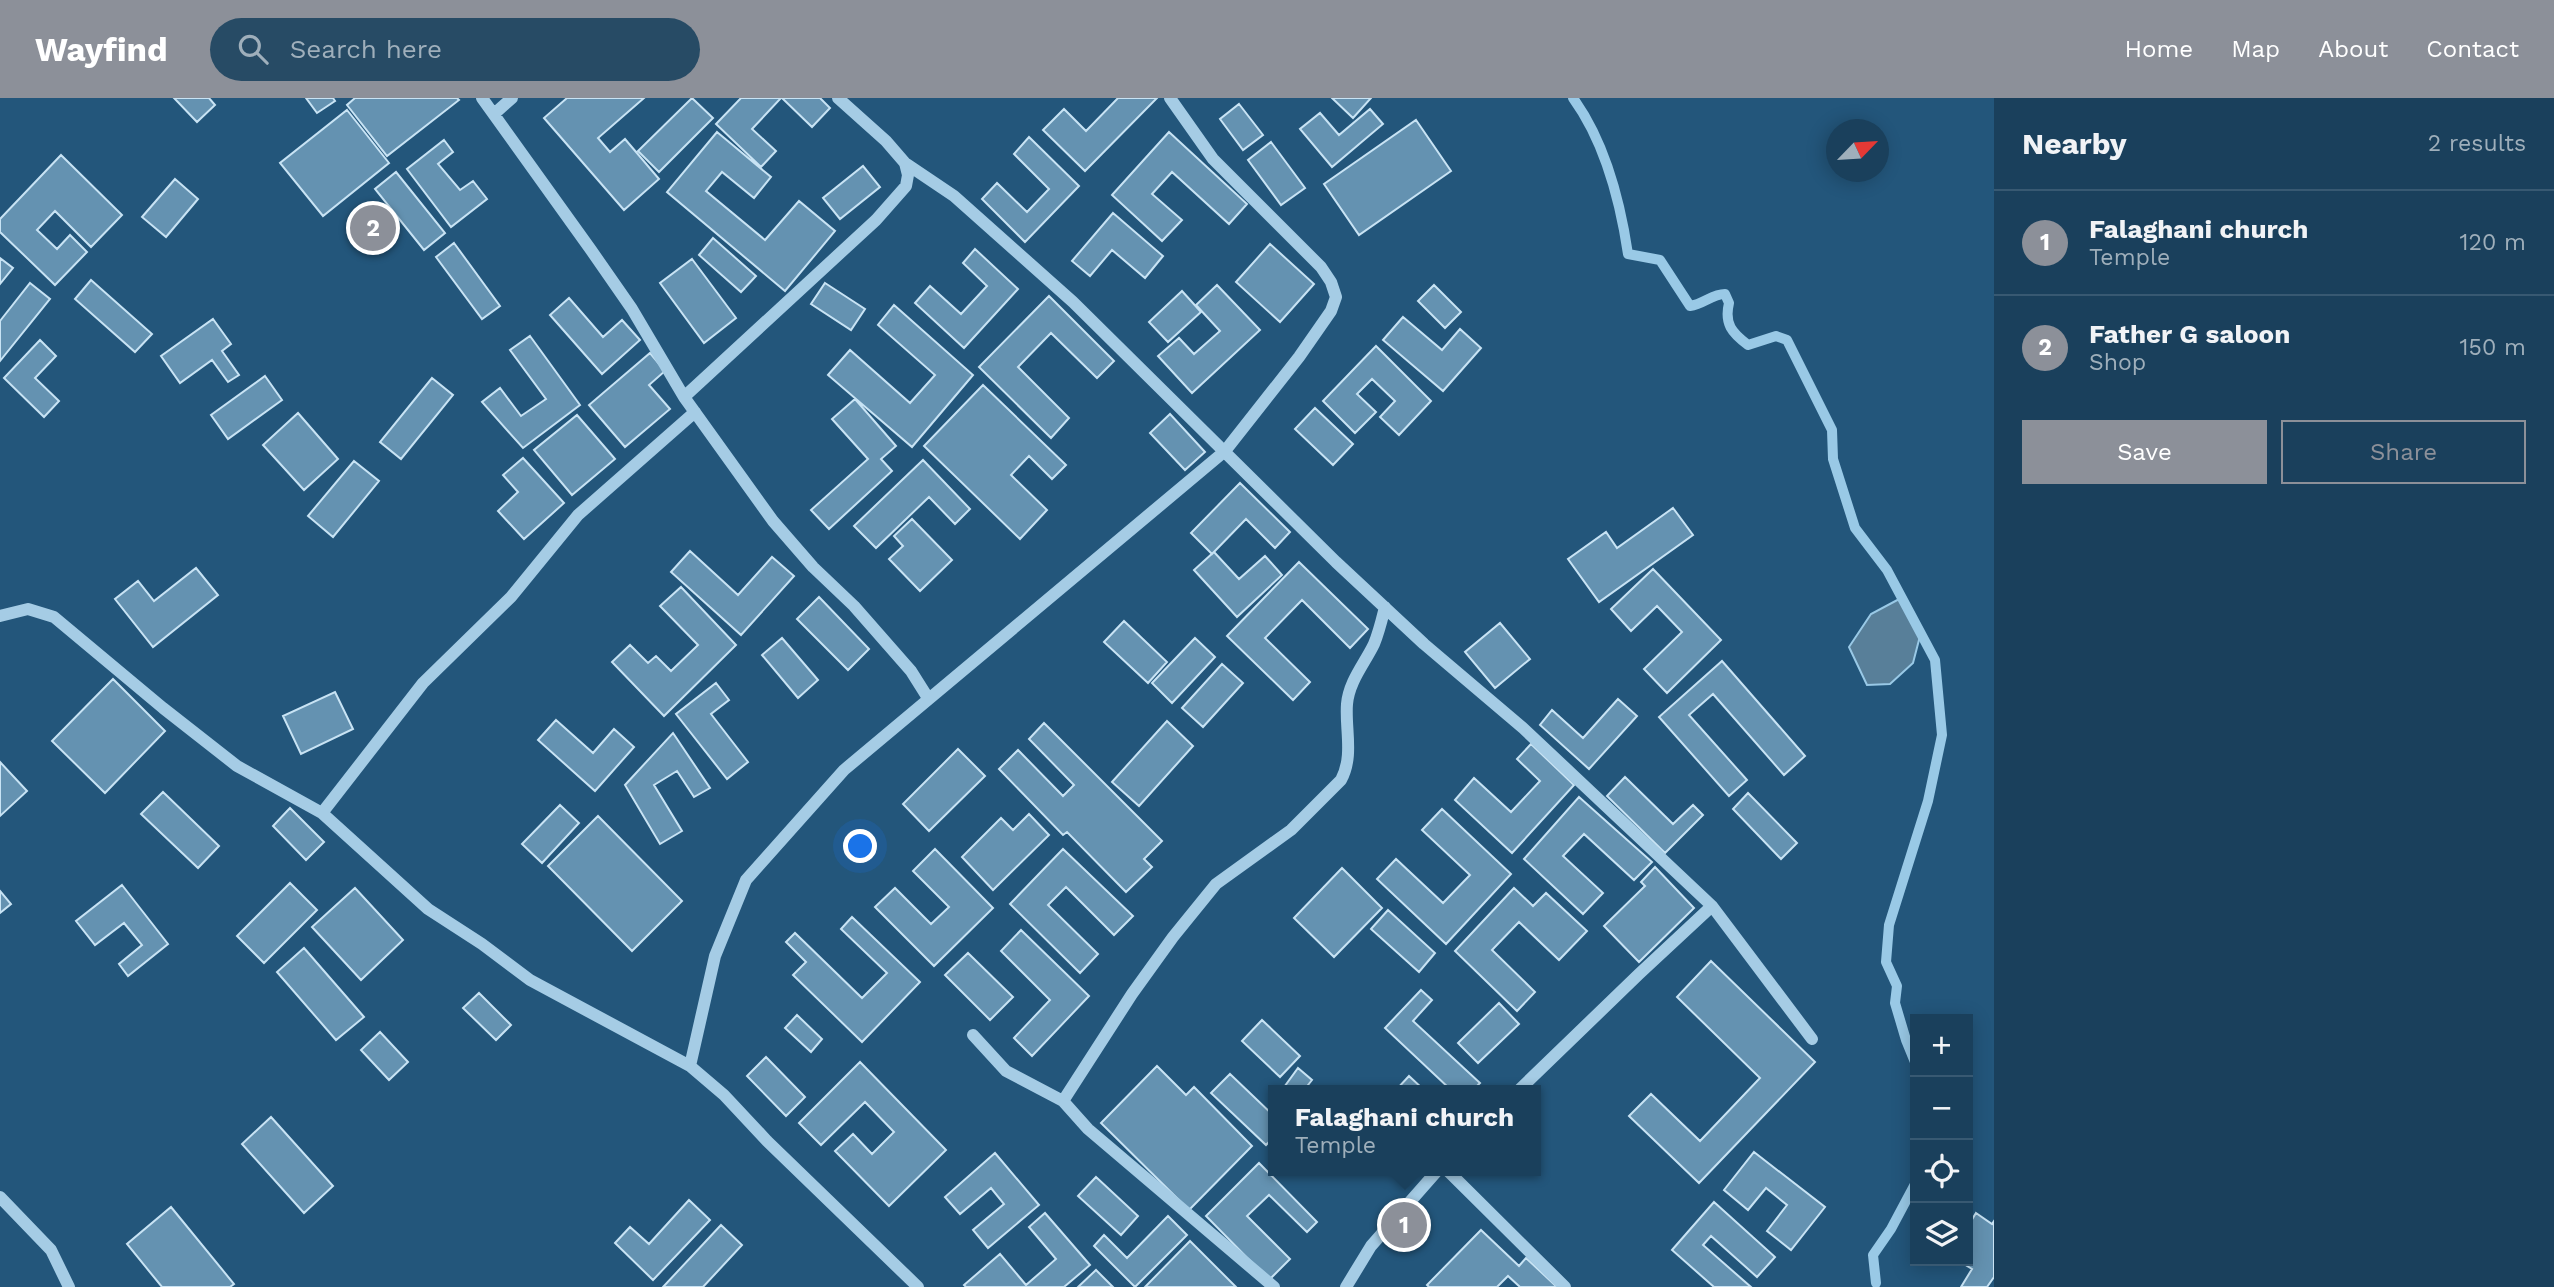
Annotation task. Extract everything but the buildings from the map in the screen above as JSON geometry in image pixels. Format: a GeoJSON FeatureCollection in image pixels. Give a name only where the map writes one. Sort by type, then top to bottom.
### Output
{"type":"FeatureCollection","features":[{"type":"Feature","properties":{"kind":"street"},"geometry":{"type":"LineString","coordinates":[[482,98],[632,309],[684,397],[773,521],[911,671],[928,698]]}},
{"type":"Feature","properties":{"kind":"street"},"geometry":{"type":"LineString","coordinates":[[494,114],[512,98]]}},
{"type":"Feature","properties":{"kind":"street"},"geometry":{"type":"LineString","coordinates":[[838,98],[886,141],[905,163],[954,196],[1073,302],[1336,562],[1424,644],[1523,728],[1712,906],[1812,1038]]}},
{"type":"Feature","properties":{"kind":"street"},"geometry":{"type":"LineString","coordinates":[[690,1066],[715,956],[746,880],[844,770],[1225,451],[1331,311],[1336,297],[1331,282],[1321,267],[1213,159],[1170,98]]}},
{"type":"Feature","properties":{"kind":"street"},"geometry":{"type":"LineString","coordinates":[[684,397],[876,220],[906,186],[908,175],[905,163]]}},
{"type":"Feature","properties":{"kind":"street"},"geometry":{"type":"LineString","coordinates":[[322,813],[423,684],[511,597],[578,515],[695,412]]}},
{"type":"Feature","properties":{"kind":"street"},"geometry":{"type":"LineString","coordinates":[[1063,1101],[1172,937],[1216,884],[1291,830],[1341,780],[1347,769],[1347,701],[1359,668],[1373,646],[1385,607]]}},
{"type":"Feature","properties":{"kind":"street"},"geometry":{"type":"LineString","coordinates":[[0,616],[28,609],[54,617],[237,766],[322,813],[428,909],[482,944],[530,980],[690,1066],[724,1095],[767,1141],[918,1287]]}},
{"type":"Feature","properties":{"kind":"street"},"geometry":{"type":"LineString","coordinates":[[1524,1085],[1712,906]]}},
{"type":"Feature","properties":{"kind":"street"},"geometry":{"type":"LineString","coordinates":[[973,1035],[1006,1071],[1063,1101],[1088,1129],[1274,1287]]}},
{"type":"Feature","properties":{"kind":"street"},"geometry":{"type":"LineString","coordinates":[[1346,1287],[1371,1245],[1433,1176]]}},
{"type":"Feature","properties":{"kind":"street"},"geometry":{"type":"LineString","coordinates":[[1453,1176],[1565,1287]]}},
{"type":"Feature","properties":{"kind":"street"},"geometry":{"type":"LineString","coordinates":[[0,1197],[51,1250],[69,1287]]}},
{"type":"Feature","properties":{"kind":"water"},"geometry":{"type":"Polygon","coordinates":[[[1903,597],[1920,636],[1913,663],[1890,684],[1867,685],[1849,647],[1871,614],[1903,597]]]}},
{"type":"Feature","properties":{"kind":"waterway"},"geometry":{"type":"LineString","coordinates":[[1573,98],[1594,133],[1610,172],[1628,254],[1660,260],[1690,306],[1725,294],[1729,303],[1728,317],[1731,327],[1748,345],[1776,336],[1787,340],[1832,430],[1833,459],[1855,528],[1887,570],[1935,660],[1942,735],[1928,801],[1889,925],[1886,962],[1897,986],[1895,1003],[1910,1050]]}},
{"type":"Feature","properties":{"kind":"waterway"},"geometry":{"type":"LineString","coordinates":[[1876,1283],[1873,1255],[1910,1193]]}},
{"type":"Feature","properties":{"kind":"place","name":"Father G saloon"},"geometry":{"type":"Point","coordinates":[373,228]}},
{"type":"Feature","properties":{"kind":"place","name":"Falaghani church"},"geometry":{"type":"Point","coordinates":[1404,1225]}}]}
